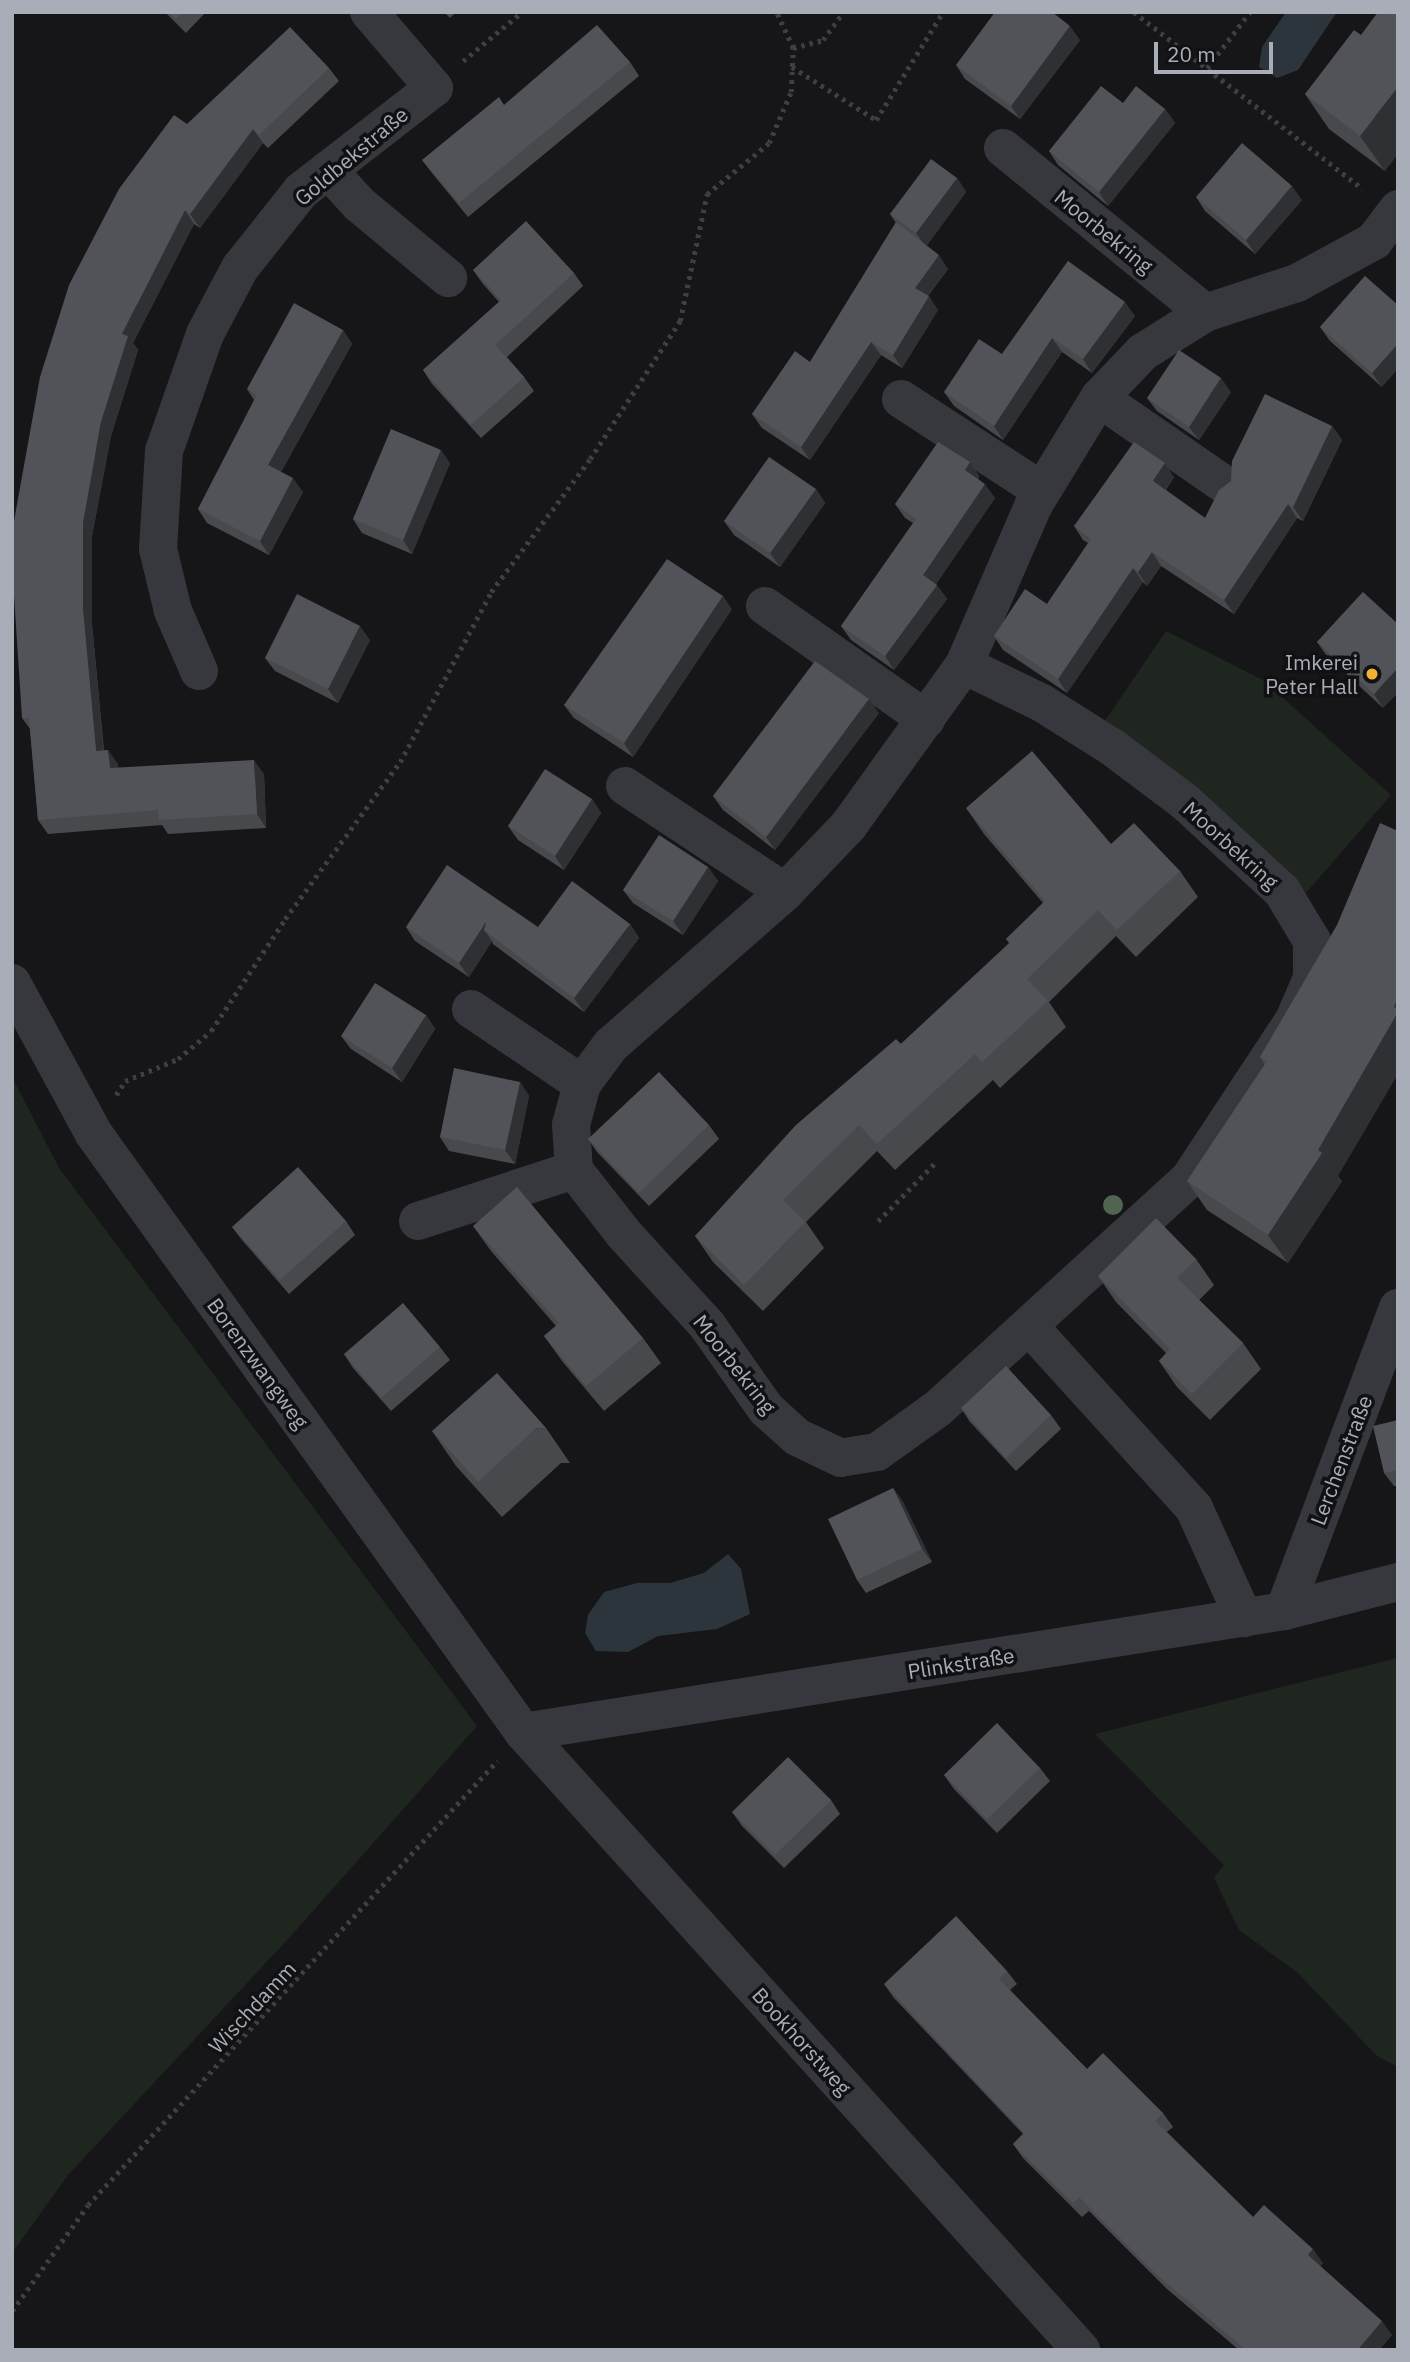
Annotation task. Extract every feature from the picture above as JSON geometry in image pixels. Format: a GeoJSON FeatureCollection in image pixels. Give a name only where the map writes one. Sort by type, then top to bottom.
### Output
{"type":"FeatureCollection","features":[{"type":"Feature","properties":{"kind":"street"},"geometry":{"type":"LineString","coordinates":[[369,12],[434,88]]}},
{"type":"Feature","properties":{"kind":"street","name":"Goldbekstraße"},"geometry":{"type":"LineString","coordinates":[[200,671],[173,611],[158,549],[164,451],[205,334],[240,268],[301,191],[434,88]]}},
{"type":"Feature","properties":{"kind":"street","name":"Moorbekring"},"geometry":{"type":"LineString","coordinates":[[1003,148],[1205,313]]}},
{"type":"Feature","properties":{"kind":"street"},"geometry":{"type":"LineString","coordinates":[[328,170],[359,204],[448,278]]}},
{"type":"Feature","properties":{"kind":"street"},"geometry":{"type":"LineString","coordinates":[[418,1221],[573,1170],[571,1125],[582,1084],[621,1036],[785,892],[849,825],[964,665],[1042,491],[1099,398],[1143,352],[1205,313],[1297,283],[1391,229]]}},
{"type":"Feature","properties":{"kind":"street"},"geometry":{"type":"LineString","coordinates":[[901,398],[1042,491]]}},
{"type":"Feature","properties":{"kind":"street"},"geometry":{"type":"LineString","coordinates":[[1099,398],[1222,483]]}},
{"type":"Feature","properties":{"kind":"street"},"geometry":{"type":"LineString","coordinates":[[765,606],[926,719]]}},
{"type":"Feature","properties":{"kind":"street","name":"Moorbekring"},"geometry":{"type":"LineString","coordinates":[[573,1170],[624,1234],[707,1325],[766,1409],[797,1437],[841,1458],[877,1452],[937,1409],[1189,1179],[1294,1020],[1312,978],[1312,941],[1282,891],[1184,801],[1112,747],[1042,703],[964,665]]}},
{"type":"Feature","properties":{"kind":"street"},"geometry":{"type":"LineString","coordinates":[[625,786],[785,892]]}},
{"type":"Feature","properties":{"kind":"street","name":"Borenzwangweg"},"geometry":{"type":"LineString","coordinates":[[12,983],[94,1134],[523,1732]]}},
{"type":"Feature","properties":{"kind":"street"},"geometry":{"type":"LineString","coordinates":[[471,1009],[582,1084]]}},
{"type":"Feature","properties":{"kind":"street","name":"Lerchenstraße"},"geometry":{"type":"LineString","coordinates":[[1284,1611],[1398,1308]]}},
{"type":"Feature","properties":{"kind":"street"},"geometry":{"type":"LineString","coordinates":[[1029,1326],[1194,1508],[1244,1618]]}},
{"type":"Feature","properties":{"kind":"street","name":"Plinkstraße"},"geometry":{"type":"LineString","coordinates":[[523,1732],[1244,1618],[1284,1611],[1398,1582]]}},
{"type":"Feature","properties":{"kind":"street","name":"Bookhorstweg"},"geometry":{"type":"LineString","coordinates":[[523,1732],[1081,2350]]}},
{"type":"Feature","properties":{"kind":"path"},"geometry":{"type":"LineString","coordinates":[[434,88],[522,12]]}},
{"type":"Feature","properties":{"kind":"path"},"geometry":{"type":"LineString","coordinates":[[94,1134],[125,1081],[178,1059],[211,1031],[285,919],[400,762],[491,593],[590,459],[680,321],[707,194],[769,143],[790,92],[793,48],[776,12]]}},
{"type":"Feature","properties":{"kind":"path"},"geometry":{"type":"LineString","coordinates":[[793,48],[823,40],[843,12]]}},
{"type":"Feature","properties":{"kind":"path"},"geometry":{"type":"LineString","coordinates":[[792,67],[876,120],[943,12]]}},
{"type":"Feature","properties":{"kind":"path"},"geometry":{"type":"LineString","coordinates":[[1134,12],[1207,68],[1391,229]]}},
{"type":"Feature","properties":{"kind":"path"},"geometry":{"type":"LineString","coordinates":[[1207,68],[1250,12]]}},
{"type":"Feature","properties":{"kind":"path"},"geometry":{"type":"LineString","coordinates":[[878,1221],[937,1161]]}},
{"type":"Feature","properties":{"kind":"path","name":"Wischdamm"},"geometry":{"type":"LineString","coordinates":[[12,2311],[88,2206],[523,1732]]}},
{"type":"Feature","properties":{"kind":"shaded area"},"geometry":{"type":"Polygon","coordinates":[[[1286,12],[1337,12],[1298,70],[1277,78],[1259,67],[1262,47],[1286,12]]]}},
{"type":"Feature","properties":{"kind":"shaded area"},"geometry":{"type":"Polygon","coordinates":[[[1166,631],[1263,680],[1391,795],[1306,893],[1100,728],[1166,631]]]}},
{"type":"Feature","properties":{"kind":"shaded area"},"geometry":{"type":"Polygon","coordinates":[[[12,1077],[59,1168],[477,1726],[289,1938],[68,2175],[12,2253],[12,1077]]]}},
{"type":"Feature","properties":{"kind":"shaded area"},"geometry":{"type":"Polygon","coordinates":[[[728,1554],[741,1569],[750,1614],[717,1629],[658,1636],[628,1652],[596,1651],[585,1633],[588,1615],[604,1592],[637,1583],[670,1583],[704,1573],[728,1554]]]}},
{"type":"Feature","properties":{"kind":"shaded area"},"geometry":{"type":"Polygon","coordinates":[[[1398,1658],[1398,2067],[1377,2056],[1297,1972],[1239,1930],[1214,1878],[1224,1865],[1095,1734],[1398,1658]]]}},
{"type":"Feature","properties":{"kind":"building"},"geometry":{"type":"Polygon","coordinates":[[[169,12],[183,12],[176,19],[169,12]]]}},
{"type":"Feature","properties":{"kind":"building"},"geometry":{"type":"Polygon","coordinates":[[[995,12],[1052,12],[1070,26],[1011,106],[956,65],[995,12]]]}},
{"type":"Feature","properties":{"kind":"building"},"geometry":{"type":"Polygon","coordinates":[[[1378,12],[1398,12],[1398,87],[1360,136],[1305,94],[1354,30],[1361,35],[1378,12]]]}},
{"type":"Feature","properties":{"kind":"building"},"geometry":{"type":"Polygon","coordinates":[[[597,25],[630,62],[459,203],[422,160],[499,97],[504,105],[597,25]]]}},
{"type":"Feature","properties":{"kind":"building"},"geometry":{"type":"Polygon","coordinates":[[[290,27],[329,68],[259,135],[253,129],[190,214],[185,210],[122,334],[128,336],[101,422],[83,522],[83,610],[96,751],[108,750],[110,768],[254,760],[257,814],[159,820],[158,810],[38,820],[29,718],[22,718],[12,532],[40,377],[69,285],[119,189],[174,115],[187,124],[290,27]]]}},
{"type":"Feature","properties":{"kind":"building"},"geometry":{"type":"Polygon","coordinates":[[[1101,86],[1123,103],[1136,86],[1165,109],[1099,192],[1049,151],[1101,86]]]}},
{"type":"Feature","properties":{"kind":"building"},"geometry":{"type":"Polygon","coordinates":[[[1242,143],[1292,186],[1246,240],[1196,197],[1242,143]]]}},
{"type":"Feature","properties":{"kind":"building"},"geometry":{"type":"Polygon","coordinates":[[[931,159],[957,178],[916,233],[890,214],[931,159]]]}},
{"type":"Feature","properties":{"kind":"building"},"geometry":{"type":"Polygon","coordinates":[[[526,221],[574,273],[495,345],[524,377],[471,425],[423,370],[501,300],[473,270],[526,221]]]}},
{"type":"Feature","properties":{"kind":"building"},"geometry":{"type":"Polygon","coordinates":[[[896,222],[939,255],[915,288],[929,296],[893,355],[871,342],[801,447],[752,414],[795,351],[810,362],[896,222]]]}},
{"type":"Feature","properties":{"kind":"building"},"geometry":{"type":"Polygon","coordinates":[[[1068,261],[1125,302],[1083,359],[1052,338],[994,426],[944,392],[979,339],[1002,354],[1068,261]]]}},
{"type":"Feature","properties":{"kind":"building"},"geometry":{"type":"Polygon","coordinates":[[[1365,276],[1398,305],[1398,344],[1372,373],[1320,327],[1365,276]]]}},
{"type":"Feature","properties":{"kind":"building"},"geometry":{"type":"Polygon","coordinates":[[[294,303],[343,330],[268,465],[293,478],[260,541],[198,509],[257,395],[247,389],[294,303]]]}},
{"type":"Feature","properties":{"kind":"building"},"geometry":{"type":"Polygon","coordinates":[[[1179,350],[1221,378],[1189,427],[1147,398],[1179,350]]]}},
{"type":"Feature","properties":{"kind":"building"},"geometry":{"type":"Polygon","coordinates":[[[1265,394],[1332,426],[1293,507],[1288,504],[1224,600],[1152,552],[1138,572],[1133,568],[1058,679],[994,636],[1025,589],[1047,604],[1091,539],[1074,526],[1134,442],[1165,463],[1153,481],[1205,518],[1219,490],[1231,481],[1232,461],[1265,394]]]}},
{"type":"Feature","properties":{"kind":"building"},"geometry":{"type":"Polygon","coordinates":[[[391,429],[441,450],[403,540],[353,519],[391,429]]]}},
{"type":"Feature","properties":{"kind":"building"},"geometry":{"type":"Polygon","coordinates":[[[938,442],[970,462],[965,470],[985,484],[923,575],[937,585],[885,656],[841,626],[916,519],[895,504],[938,442]]]}},
{"type":"Feature","properties":{"kind":"building"},"geometry":{"type":"Polygon","coordinates":[[[769,457],[816,489],[770,553],[724,521],[769,457]]]}},
{"type":"Feature","properties":{"kind":"building"},"geometry":{"type":"Polygon","coordinates":[[[667,559],[723,596],[624,743],[564,705],[667,559]]]}},
{"type":"Feature","properties":{"kind":"building","name":"Imkerei Peter Hall"},"geometry":{"type":"Polygon","coordinates":[[[1363,592],[1398,624],[1398,668],[1374,694],[1317,642],[1363,592]]]}},
{"type":"Feature","properties":{"kind":"building"},"geometry":{"type":"Polygon","coordinates":[[[297,594],[360,626],[328,689],[265,658],[297,594]]]}},
{"type":"Feature","properties":{"kind":"building"},"geometry":{"type":"Polygon","coordinates":[[[815,661],[869,699],[766,837],[713,796],[815,661]]]}},
{"type":"Feature","properties":{"kind":"building"},"geometry":{"type":"Polygon","coordinates":[[[1032,751],[1111,844],[1134,823],[1180,871],[1117,930],[1098,910],[1027,979],[1048,1001],[982,1062],[975,1054],[877,1144],[859,1125],[783,1200],[805,1222],[744,1285],[695,1236],[796,1125],[896,1039],[901,1044],[1010,943],[1006,939],[1045,901],[966,808],[1032,751]]]}},
{"type":"Feature","properties":{"kind":"building"},"geometry":{"type":"Polygon","coordinates":[[[545,769],[592,799],[555,856],[508,826],[545,769]]]}},
{"type":"Feature","properties":{"kind":"building"},"geometry":{"type":"Polygon","coordinates":[[[1380,823],[1398,831],[1398,997],[1394,1007],[1398,1012],[1318,1150],[1322,1153],[1268,1235],[1187,1181],[1267,1061],[1260,1057],[1337,925],[1380,823]]]}},
{"type":"Feature","properties":{"kind":"building"},"geometry":{"type":"Polygon","coordinates":[[[659,835],[708,867],[673,921],[623,890],[659,835]]]}},
{"type":"Feature","properties":{"kind":"building"},"geometry":{"type":"Polygon","coordinates":[[[447,865],[538,927],[572,881],[630,924],[574,998],[484,930],[486,922],[459,963],[406,927],[447,865]]]}},
{"type":"Feature","properties":{"kind":"building"},"geometry":{"type":"Polygon","coordinates":[[[375,983],[426,1015],[392,1068],[341,1036],[375,983]]]}},
{"type":"Feature","properties":{"kind":"building"},"geometry":{"type":"Polygon","coordinates":[[[454,1068],[520,1082],[505,1150],[440,1137],[454,1068]]]}},
{"type":"Feature","properties":{"kind":"building"},"geometry":{"type":"Polygon","coordinates":[[[659,1072],[709,1125],[639,1193],[588,1139],[659,1072]]]}},
{"type":"Feature","properties":{"kind":"building"},"geometry":{"type":"Polygon","coordinates":[[[298,1167],[346,1221],[280,1280],[232,1227],[298,1167]]]}},
{"type":"Feature","properties":{"kind":"building"},"geometry":{"type":"Polygon","coordinates":[[[517,1187],[643,1338],[586,1386],[544,1336],[559,1323],[473,1226],[517,1187]]]}},
{"type":"Feature","properties":{"kind":"building"},"geometry":{"type":"Polygon","coordinates":[[[1156,1218],[1196,1259],[1177,1278],[1243,1343],[1192,1394],[1159,1361],[1170,1349],[1098,1276],[1156,1218]]]}},
{"type":"Feature","properties":{"kind":"building"},"geometry":{"type":"Polygon","coordinates":[[[403,1303],[440,1347],[381,1398],[344,1354],[403,1303]]]}},
{"type":"Feature","properties":{"kind":"building"},"geometry":{"type":"Polygon","coordinates":[[[1006,1366],[1051,1415],[1006,1458],[961,1408],[1006,1366]]]}},
{"type":"Feature","properties":{"kind":"building"},"geometry":{"type":"Polygon","coordinates":[[[497,1373],[546,1428],[536,1428],[478,1482],[432,1431],[497,1373]]]}},
{"type":"Feature","properties":{"kind":"building"},"geometry":{"type":"Polygon","coordinates":[[[1398,1420],[1398,1470],[1384,1473],[1373,1426],[1398,1420]]]}},
{"type":"Feature","properties":{"kind":"building"},"geometry":{"type":"Polygon","coordinates":[[[893,1488],[922,1549],[857,1580],[828,1519],[893,1488]]]}},
{"type":"Feature","properties":{"kind":"building"},"geometry":{"type":"Polygon","coordinates":[[[997,1723],[1040,1768],[987,1819],[944,1775],[997,1723]]]}},
{"type":"Feature","properties":{"kind":"building"},"geometry":{"type":"Polygon","coordinates":[[[788,1757],[831,1800],[775,1855],[732,1812],[788,1757]]]}},
{"type":"Feature","properties":{"kind":"building"},"geometry":{"type":"Polygon","coordinates":[[[956,1916],[1007,1971],[999,1979],[1087,2069],[1103,2053],[1163,2113],[1155,2121],[1253,2217],[1264,2205],[1313,2249],[1308,2255],[1382,2321],[1359,2348],[1361,2350],[1246,2350],[1157,2275],[1079,2197],[1073,2203],[1013,2144],[1024,2133],[884,1984],[956,1916]]]}},
{"type":"Feature","properties":{"kind":"place","name":"Imkerei Peter Hall"},"geometry":{"type":"Point","coordinates":[1372,674]}}]}
